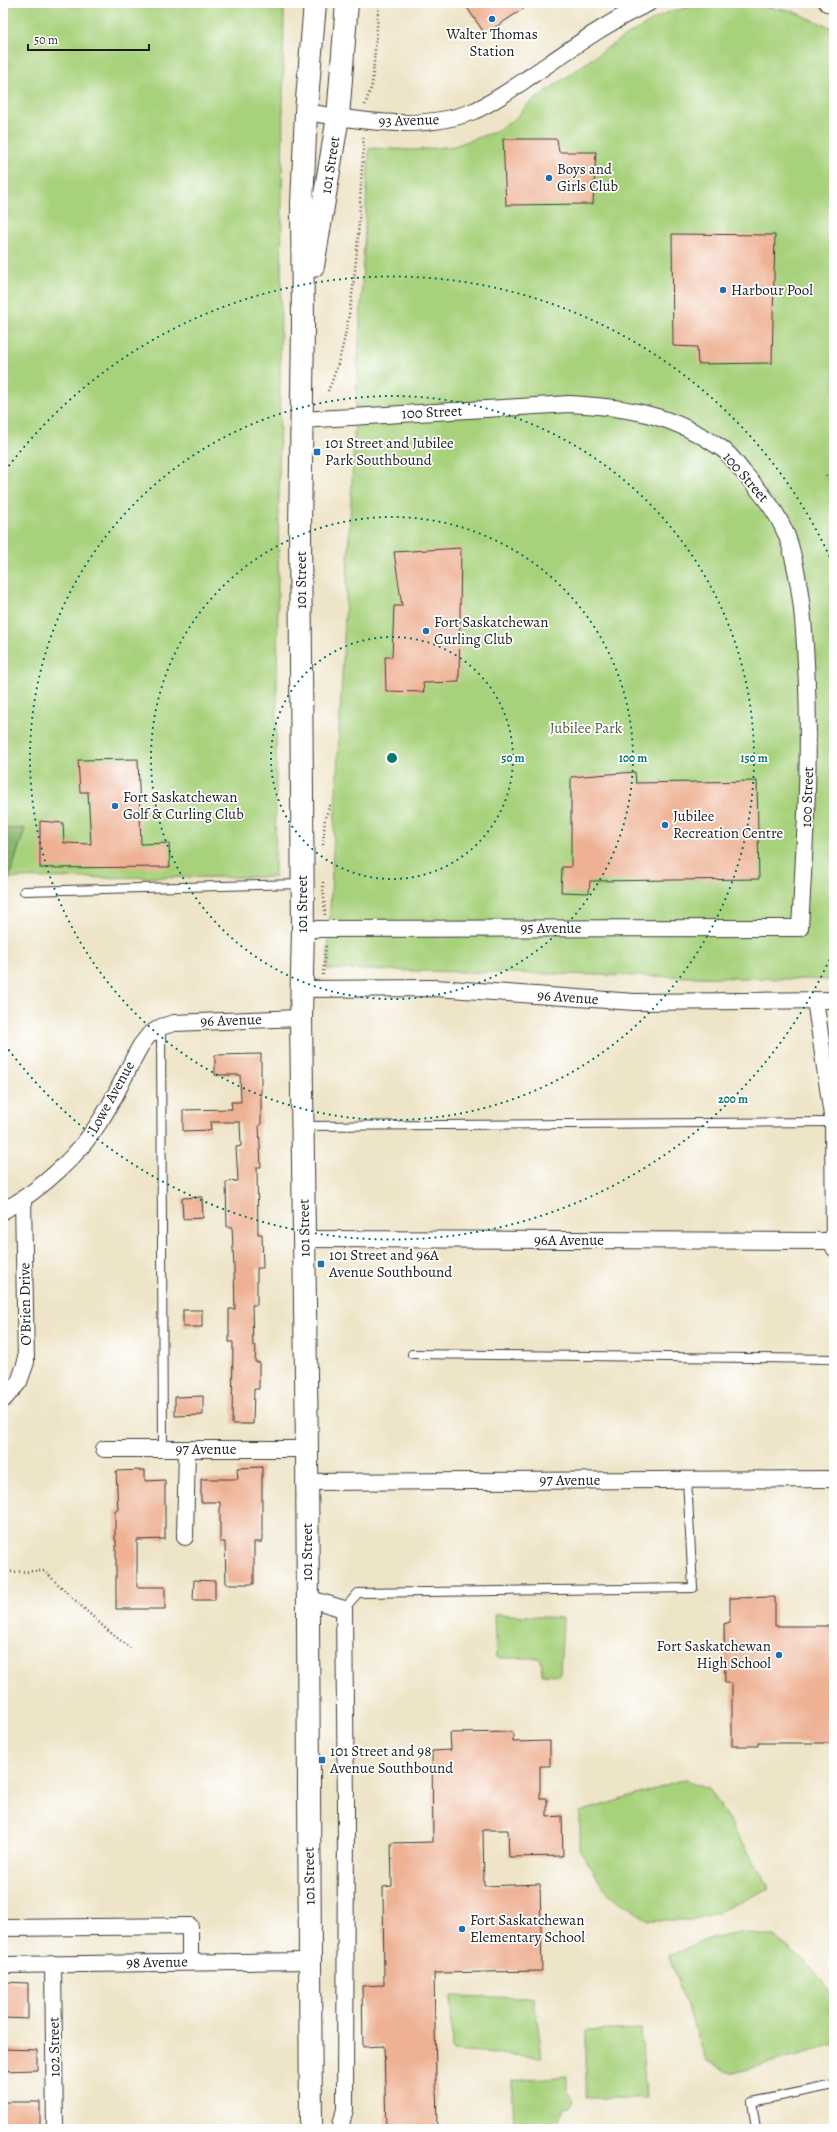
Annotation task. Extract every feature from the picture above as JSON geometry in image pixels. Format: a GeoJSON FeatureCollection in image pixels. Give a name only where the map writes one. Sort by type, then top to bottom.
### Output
{"type":"FeatureCollection","features":[{"type":"Feature","properties":{"kind":"street","name":"101 Street"},"geometry":{"type":"LineString","coordinates":[[311,2129],[307,1449],[301,1018],[312,989],[303,929],[302,884],[301,420],[303,326],[302,204],[306,112],[315,3]]}},
{"type":"Feature","properties":{"kind":"street","name":"101 Street"},"geometry":{"type":"LineString","coordinates":[[303,326],[338,117],[347,3]]}},
{"type":"Feature","properties":{"kind":"street","name":"93 Avenue"},"geometry":{"type":"LineString","coordinates":[[306,112],[338,117],[399,123],[430,122],[473,111],[494,101],[597,31],[649,3]]}},
{"type":"Feature","properties":{"kind":"street"},"geometry":{"type":"LineString","coordinates":[[827,3],[834,6]]}},
{"type":"Feature","properties":{"kind":"street","name":"100 Street"},"geometry":{"type":"LineString","coordinates":[[301,420],[569,404],[611,406],[646,412],[683,426],[722,448],[764,496],[779,520],[790,544],[803,608],[809,715],[806,825],[800,928]]}},
{"type":"Feature","properties":{"kind":"street","name":"95 Avenue"},"geometry":{"type":"LineString","coordinates":[[303,929],[800,928]]}},
{"type":"Feature","properties":{"kind":"street","name":"96 Avenue"},"geometry":{"type":"LineString","coordinates":[[312,989],[434,988],[635,1002],[834,1000]]}},
{"type":"Feature","properties":{"kind":"street"},"geometry":{"type":"LineString","coordinates":[[814,1000],[833,1122],[834,1248]]}},
{"type":"Feature","properties":{"kind":"street","name":"96 Avenue"},"geometry":{"type":"LineString","coordinates":[[161,1027],[188,1021],[301,1018]]}},
{"type":"Feature","properties":{"kind":"street","name":"Lowe Avenue"},"geometry":{"type":"LineString","coordinates":[[3,1211],[23,1200],[58,1170],[89,1137],[103,1117],[141,1045],[149,1036],[161,1027]]}},
{"type":"Feature","properties":{"kind":"street","name":"O'Brien Drive"},"geometry":{"type":"LineString","coordinates":[[3,1400],[18,1382],[26,1362],[23,1200]]}},
{"type":"Feature","properties":{"kind":"street","name":"96A Avenue"},"geometry":{"type":"LineString","coordinates":[[304,1239],[834,1241]]}},
{"type":"Feature","properties":{"kind":"street","name":"97 Avenue"},"geometry":{"type":"LineString","coordinates":[[104,1449],[307,1449]]}},
{"type":"Feature","properties":{"kind":"street"},"geometry":{"type":"LineString","coordinates":[[185,1537],[187,1449]]}},
{"type":"Feature","properties":{"kind":"street","name":"97 Avenue"},"geometry":{"type":"LineString","coordinates":[[307,1482],[834,1479]]}},
{"type":"Feature","properties":{"kind":"street"},"geometry":{"type":"LineString","coordinates":[[307,1598],[344,1609],[346,1806],[345,2109],[340,2129]]}},
{"type":"Feature","properties":{"kind":"street"},"geometry":{"type":"LineString","coordinates":[[3,1928],[190,1926],[190,1961]]}},
{"type":"Feature","properties":{"kind":"street","name":"98 Avenue"},"geometry":{"type":"LineString","coordinates":[[3,1965],[190,1961],[310,1961]]}},
{"type":"Feature","properties":{"kind":"street","name":"102 Street"},"geometry":{"type":"LineString","coordinates":[[53,1964],[55,2129]]}},
{"type":"Feature","properties":{"kind":"lane"},"geometry":{"type":"LineString","coordinates":[[24,891],[302,884]]}},
{"type":"Feature","properties":{"kind":"lane"},"geometry":{"type":"LineString","coordinates":[[161,1027],[163,1449]]}},
{"type":"Feature","properties":{"kind":"lane"},"geometry":{"type":"LineString","coordinates":[[302,1126],[833,1122]]}},
{"type":"Feature","properties":{"kind":"lane"},"geometry":{"type":"LineString","coordinates":[[412,1354],[834,1358]]}},
{"type":"Feature","properties":{"kind":"lane"},"geometry":{"type":"LineString","coordinates":[[344,1609],[358,1593],[693,1588],[687,1480]]}},
{"type":"Feature","properties":{"kind":"lane"},"geometry":{"type":"LineString","coordinates":[[756,2129],[752,2102],[834,2085]]}},
{"type":"Feature","properties":{"kind":"path"},"geometry":{"type":"LineString","coordinates":[[365,102],[372,85],[379,3]]}},
{"type":"Feature","properties":{"kind":"path"},"geometry":{"type":"LineString","coordinates":[[328,391],[334,378],[347,325],[358,238],[363,135]]}},
{"type":"Feature","properties":{"kind":"path"},"geometry":{"type":"LineString","coordinates":[[826,475],[834,485]]}},
{"type":"Feature","properties":{"kind":"path"},"geometry":{"type":"LineString","coordinates":[[323,850],[325,818],[330,805]]}},
{"type":"Feature","properties":{"kind":"path"},"geometry":{"type":"LineString","coordinates":[[312,989],[326,928],[323,876]]}},
{"type":"Feature","properties":{"kind":"path"},"geometry":{"type":"LineString","coordinates":[[3,1572],[44,1571],[106,1629],[130,1648]]}},
{"type":"Feature","properties":{"kind":"green space"},"geometry":{"type":"Polygon","coordinates":[[[3,3],[284,3],[275,877],[9,878],[25,829],[3,829],[3,3]]]}},
{"type":"Feature","properties":{"kind":"green space","name":"Jubilee Park"},"geometry":{"type":"Polygon","coordinates":[[[742,3],[792,11],[834,29],[834,980],[327,969],[369,148],[415,150],[454,146],[494,132],[515,119],[527,105],[617,41],[666,13],[701,4],[742,3]]]}},
{"type":"Feature","properties":{"kind":"green space"},"geometry":{"type":"Polygon","coordinates":[[[25,828],[9,878],[3,916],[3,829],[25,828]]]}},
{"type":"Feature","properties":{"kind":"green space"},"geometry":{"type":"Polygon","coordinates":[[[494,1614],[563,1618],[560,1675],[542,1674],[541,1658],[496,1658],[494,1614]]]}},
{"type":"Feature","properties":{"kind":"green space"},"geometry":{"type":"Polygon","coordinates":[[[685,1780],[709,1788],[770,1888],[718,1912],[691,1920],[648,1920],[608,1894],[580,1850],[580,1812],[685,1780]]]}},
{"type":"Feature","properties":{"kind":"green space"},"geometry":{"type":"Polygon","coordinates":[[[739,1933],[773,1936],[799,1956],[821,1978],[834,2001],[834,2045],[733,2073],[705,2060],[669,1956],[701,1941],[739,1933]]]}},
{"type":"Feature","properties":{"kind":"green space"},"geometry":{"type":"Polygon","coordinates":[[[451,1996],[534,1998],[542,2057],[452,2051],[451,1996]]]}},
{"type":"Feature","properties":{"kind":"green space"},"geometry":{"type":"Polygon","coordinates":[[[641,2029],[646,2098],[586,2098],[586,2031],[641,2029]]]}},
{"type":"Feature","properties":{"kind":"green space"},"geometry":{"type":"Polygon","coordinates":[[[567,2076],[567,2090],[574,2100],[570,2107],[564,2108],[557,2126],[514,2125],[512,2081],[567,2076]]]}},
{"type":"Feature","properties":{"kind":"building","name":"Walter Thomas Station"},"geometry":{"type":"Polygon","coordinates":[[[464,3],[532,3],[485,34],[464,3]]]}},
{"type":"Feature","properties":{"kind":"building","name":"Boys and Girls Club"},"geometry":{"type":"Polygon","coordinates":[[[503,139],[557,139],[559,152],[596,152],[593,204],[506,205],[503,139]]]}},
{"type":"Feature","properties":{"kind":"building","name":"Harbour Pool"},"geometry":{"type":"Polygon","coordinates":[[[672,234],[775,235],[772,363],[698,364],[697,347],[673,346],[672,234]]]}},
{"type":"Feature","properties":{"kind":"building","name":"Fort Saskatchewan Curling Club"},"geometry":{"type":"Polygon","coordinates":[[[461,548],[459,682],[423,683],[424,692],[386,691],[385,657],[392,657],[394,606],[402,606],[394,552],[461,548]]]}},
{"type":"Feature","properties":{"kind":"building","name":"Fort Saskatchewan Golf & Curling Club"},"geometry":{"type":"Polygon","coordinates":[[[138,759],[141,844],[169,843],[170,867],[40,868],[40,821],[63,823],[64,843],[91,844],[88,792],[80,792],[78,760],[138,759]]]}},
{"type":"Feature","properties":{"kind":"building","name":"Jubilee Recreation Centre"},"geometry":{"type":"Polygon","coordinates":[[[635,772],[636,783],[757,781],[759,879],[590,881],[589,893],[561,892],[562,867],[571,867],[571,777],[635,772]]]}},
{"type":"Feature","properties":{"kind":"building"},"geometry":{"type":"Polygon","coordinates":[[[261,1054],[261,1125],[259,1125],[261,1167],[257,1167],[258,1234],[262,1234],[263,1268],[257,1268],[257,1305],[252,1305],[253,1346],[256,1346],[255,1362],[259,1362],[259,1389],[254,1389],[253,1424],[232,1424],[233,1342],[229,1342],[229,1309],[235,1309],[232,1227],[227,1227],[226,1182],[238,1181],[236,1147],[241,1146],[240,1122],[210,1122],[211,1130],[183,1131],[183,1110],[232,1109],[231,1102],[241,1102],[240,1075],[215,1075],[215,1055],[261,1054]]]}},
{"type":"Feature","properties":{"kind":"building"},"geometry":{"type":"Polygon","coordinates":[[[202,1197],[203,1218],[183,1219],[182,1198],[202,1197]]]}},
{"type":"Feature","properties":{"kind":"building"},"geometry":{"type":"Polygon","coordinates":[[[183,1310],[202,1310],[202,1327],[183,1327],[183,1310]]]}},
{"type":"Feature","properties":{"kind":"building"},"geometry":{"type":"Polygon","coordinates":[[[203,1396],[203,1415],[175,1416],[175,1397],[203,1396]]]}},
{"type":"Feature","properties":{"kind":"building"},"geometry":{"type":"Polygon","coordinates":[[[262,1467],[262,1542],[254,1542],[254,1584],[226,1584],[225,1542],[220,1542],[220,1502],[201,1502],[201,1479],[238,1479],[237,1468],[262,1467]]]}},
{"type":"Feature","properties":{"kind":"building"},"geometry":{"type":"Polygon","coordinates":[[[145,1470],[145,1481],[165,1480],[165,1539],[137,1540],[137,1587],[165,1587],[165,1609],[116,1609],[115,1510],[118,1510],[116,1471],[145,1470]]]}},
{"type":"Feature","properties":{"kind":"building"},"geometry":{"type":"Polygon","coordinates":[[[194,1580],[215,1581],[215,1600],[193,1600],[194,1580]]]}},
{"type":"Feature","properties":{"kind":"building","name":"Fort Saskatchewan High School"},"geometry":{"type":"Polygon","coordinates":[[[775,1597],[775,1626],[834,1626],[834,1743],[758,1743],[758,1746],[732,1746],[732,1683],[725,1683],[724,1624],[730,1622],[730,1598],[775,1597]]]}},
{"type":"Feature","properties":{"kind":"building","name":"Fort Saskatchewan Elementary School"},"geometry":{"type":"Polygon","coordinates":[[[513,1732],[513,1742],[550,1741],[550,1766],[540,1766],[540,1799],[547,1799],[547,1817],[562,1816],[563,1856],[509,1857],[508,1830],[483,1830],[484,1886],[540,1884],[542,1971],[434,1973],[437,2129],[386,2129],[384,2046],[363,2047],[362,1986],[384,1985],[383,1887],[392,1886],[391,1843],[433,1842],[432,1751],[451,1750],[450,1733],[513,1732]]]}},
{"type":"Feature","properties":{"kind":"building"},"geometry":{"type":"Polygon","coordinates":[[[3,1982],[28,1983],[28,2019],[3,2018],[3,1982]]]}},
{"type":"Feature","properties":{"kind":"building"},"geometry":{"type":"Polygon","coordinates":[[[3,2049],[37,2050],[37,2070],[3,2071],[3,2049]]]}},
{"type":"Feature","properties":{"kind":"building"},"geometry":{"type":"Polygon","coordinates":[[[3,2102],[40,2102],[40,2129],[3,2129],[3,2102]]]}},
{"type":"Feature","properties":{"kind":"place","name":"Walter Thomas Station"},"geometry":{"type":"Point","coordinates":[492,19]}},
{"type":"Feature","properties":{"kind":"place","name":"Boys and Girls Club"},"geometry":{"type":"Point","coordinates":[549,178]}},
{"type":"Feature","properties":{"kind":"place","name":"Harbour Pool"},"geometry":{"type":"Point","coordinates":[723,290]}},
{"type":"Feature","properties":{"kind":"place","name":"101 Street and Jubilee Park Southbound"},"geometry":{"type":"Point","coordinates":[317,452]}},
{"type":"Feature","properties":{"kind":"place","name":"Fort Saskatchewan Curling Club"},"geometry":{"type":"Point","coordinates":[426,631]}},
{"type":"Feature","properties":{"kind":"place","name":"Fort Saskatchewan Golf & Curling Club"},"geometry":{"type":"Point","coordinates":[115,806]}},
{"type":"Feature","properties":{"kind":"place","name":"Jubilee Recreation Centre"},"geometry":{"type":"Point","coordinates":[665,825]}},
{"type":"Feature","properties":{"kind":"place","name":"101 Street and 96A Avenue Southbound"},"geometry":{"type":"Point","coordinates":[321,1264]}},
{"type":"Feature","properties":{"kind":"place","name":"Fort Saskatchewan High School"},"geometry":{"type":"Point","coordinates":[779,1655]}},
{"type":"Feature","properties":{"kind":"place","name":"101 Street and 98 Avenue Southbound"},"geometry":{"type":"Point","coordinates":[322,1760]}},
{"type":"Feature","properties":{"kind":"place","name":"Fort Saskatchewan Elementary School"},"geometry":{"type":"Point","coordinates":[462,1929]}}]}
